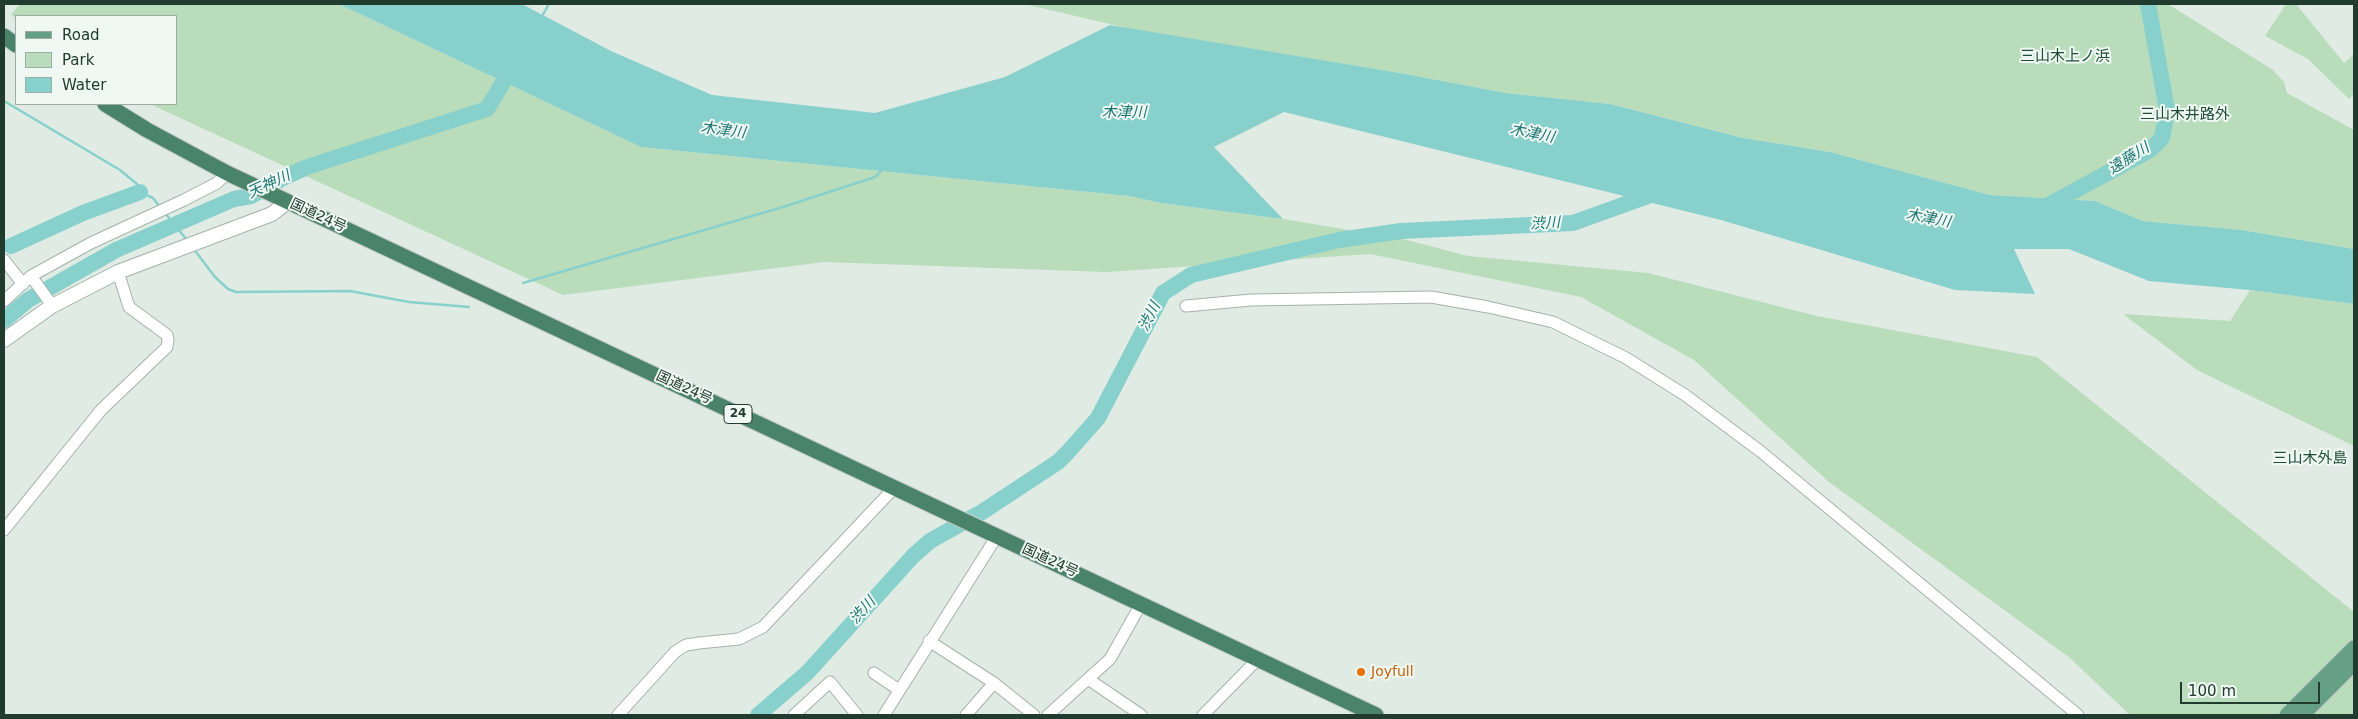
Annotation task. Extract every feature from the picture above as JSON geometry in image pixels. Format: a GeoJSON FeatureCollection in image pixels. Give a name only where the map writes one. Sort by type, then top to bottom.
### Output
{"type":"FeatureCollection","features":[{"type":"Feature","properties":{"kind":"highway"},"geometry":{"type":"LineString","coordinates":[[4,36],[15,44]]}},
{"type":"Feature","properties":{"kind":"highway","name":"国道24号"},"geometry":{"type":"LineString","coordinates":[[107,105],[147,130],[227,173],[1370,714]]}},
{"type":"Feature","properties":{"kind":"main road"},"geometry":{"type":"LineString","coordinates":[[2287,715],[2354,648]]}},
{"type":"Feature","properties":{"kind":"main road"},"geometry":{"type":"LineString","coordinates":[[2302,715],[2354,662]]}},
{"type":"Feature","properties":{"kind":"street"},"geometry":{"type":"LineString","coordinates":[[4,301],[29,280],[91,243],[184,200],[217,182],[227,173]]}},
{"type":"Feature","properties":{"kind":"street"},"geometry":{"type":"LineString","coordinates":[[4,340],[51,303],[118,272],[272,214],[288,202]]}},
{"type":"Feature","properties":{"kind":"street"},"geometry":{"type":"LineString","coordinates":[[4,260],[29,280],[51,303]]}},
{"type":"Feature","properties":{"kind":"street"},"geometry":{"type":"LineString","coordinates":[[4,530],[101,410],[167,347],[167,335],[129,307],[118,272]]}},
{"type":"Feature","properties":{"kind":"street"},"geometry":{"type":"LineString","coordinates":[[1186,306],[1251,300],[1431,297],[1488,307],[1553,322],[1626,358],[1686,395],[1760,451],[2078,715]]}},
{"type":"Feature","properties":{"kind":"street"},"geometry":{"type":"LineString","coordinates":[[618,715],[674,652],[692,644],[739,639],[762,627],[894,488]]}},
{"type":"Feature","properties":{"kind":"street"},"geometry":{"type":"LineString","coordinates":[[884,715],[997,536]]}},
{"type":"Feature","properties":{"kind":"street"},"geometry":{"type":"LineString","coordinates":[[1048,715],[1110,659],[1141,604]]}},
{"type":"Feature","properties":{"kind":"street"},"geometry":{"type":"LineString","coordinates":[[930,641],[994,683],[1034,715]]}},
{"type":"Feature","properties":{"kind":"street"},"geometry":{"type":"LineString","coordinates":[[1203,715],[1257,660]]}},
{"type":"Feature","properties":{"kind":"street"},"geometry":{"type":"LineString","coordinates":[[874,673],[900,690]]}},
{"type":"Feature","properties":{"kind":"street"},"geometry":{"type":"LineString","coordinates":[[1088,679],[1139,715]]}},
{"type":"Feature","properties":{"kind":"street"},"geometry":{"type":"LineString","coordinates":[[794,715],[830,682],[857,715]]}},
{"type":"Feature","properties":{"kind":"street"},"geometry":{"type":"LineString","coordinates":[[966,715],[994,683]]}},
{"type":"Feature","properties":{"kind":"green space"},"geometry":{"type":"Polygon","coordinates":[[[20,4],[339,4],[641,147],[1129,196],[1161,203],[1283,219],[1403,239],[1468,256],[1648,273],[1817,316],[2037,357],[2354,612],[2354,715],[2130,715],[2070,658],[1829,482],[1694,360],[1581,297],[1370,254],[1107,272],[824,262],[563,295],[152,105],[178,105],[178,15],[15,15],[15,17],[11,15],[20,4]]]}},
{"type":"Feature","properties":{"kind":"green space"},"geometry":{"type":"Polygon","coordinates":[[[1024,4],[2168,4],[2273,70],[2284,82],[2287,93],[2354,130],[2354,249],[2242,230],[2143,221],[2095,201],[1990,195],[1830,152],[1743,138],[1610,104],[1506,93],[1400,73],[1140,31],[1024,4]]]}},
{"type":"Feature","properties":{"kind":"green space"},"geometry":{"type":"Polygon","coordinates":[[[2286,4],[2296,4],[2344,63],[2354,54],[2354,94],[2349,99],[2308,59],[2265,36],[2286,4]]]}},
{"type":"Feature","properties":{"kind":"green space"},"geometry":{"type":"Polygon","coordinates":[[[2250,290],[2354,304],[2354,446],[2197,370],[2123,314],[2230,321],[2250,290]]]}},
{"type":"Feature","properties":{"kind":"water","name":"木津川"},"geometry":{"type":"Polygon","coordinates":[[[339,4],[522,4],[611,51],[712,95],[875,113],[1005,77],[1110,25],[1400,73],[1506,93],[1610,104],[1743,138],[1830,152],[1990,195],[2095,201],[2143,221],[2242,230],[2354,249],[2354,304],[2250,290],[2149,281],[2069,249],[2014,249],[2035,294],[1955,290],[1721,220],[1284,112],[1214,147],[1283,219],[1161,203],[1129,196],[641,147],[339,4]]]}},
{"type":"Feature","properties":{"kind":"waterway"},"geometry":{"type":"LineString","coordinates":[[541,18],[549,4]]}},
{"type":"Feature","properties":{"kind":"waterway","name":"遠藤川"},"geometry":{"type":"LineString","coordinates":[[2041,209],[2151,149],[2162,138],[2167,110],[2148,4]]}},
{"type":"Feature","properties":{"kind":"waterway","name":"天神川"},"geometry":{"type":"LineString","coordinates":[[4,320],[28,300],[116,250],[234,199],[251,196],[307,167],[487,109],[515,63]]}},
{"type":"Feature","properties":{"kind":"waterway"},"geometry":{"type":"LineString","coordinates":[[4,101],[120,170],[137,184],[140,192],[153,198],[160,207]]}},
{"type":"Feature","properties":{"kind":"waterway"},"geometry":{"type":"LineString","coordinates":[[523,283],[783,207],[875,177],[883,169]]}},
{"type":"Feature","properties":{"kind":"waterway"},"geometry":{"type":"LineString","coordinates":[[11,246],[83,213],[140,192]]}},
{"type":"Feature","properties":{"kind":"waterway","name":"渋川"},"geometry":{"type":"LineString","coordinates":[[758,715],[807,673],[913,556],[930,541],[982,512],[1058,462],[1068,452],[1098,418],[1163,293],[1191,275],[1339,240],[1401,231],[1573,223],[1659,192]]}},
{"type":"Feature","properties":{"kind":"waterway","name":"天神川"},"geometry":{"type":"LineString","coordinates":[[165,213],[187,240]]}},
{"type":"Feature","properties":{"kind":"waterway"},"geometry":{"type":"LineString","coordinates":[[193,248],[215,277],[228,289],[236,292],[350,291],[409,302],[469,307]]}},
{"type":"Feature","properties":{"kind":"waterway","name":"天神川"},"geometry":{"type":"LineString","coordinates":[[23,300],[28,300]]}},
{"type":"Feature","properties":{"kind":"place","name":"Joyfull"},"geometry":{"type":"Point","coordinates":[1361,672]}},
{"type":"Feature","properties":{"kind":"district","name":"三山木上ノ浜"},"geometry":{"type":"Point","coordinates":[2065,57]}},
{"type":"Feature","properties":{"kind":"district","name":"三山木井路外"},"geometry":{"type":"Point","coordinates":[2185,115]}},
{"type":"Feature","properties":{"kind":"district","name":"三山木外島"},"geometry":{"type":"Point","coordinates":[2310,459]}}]}
